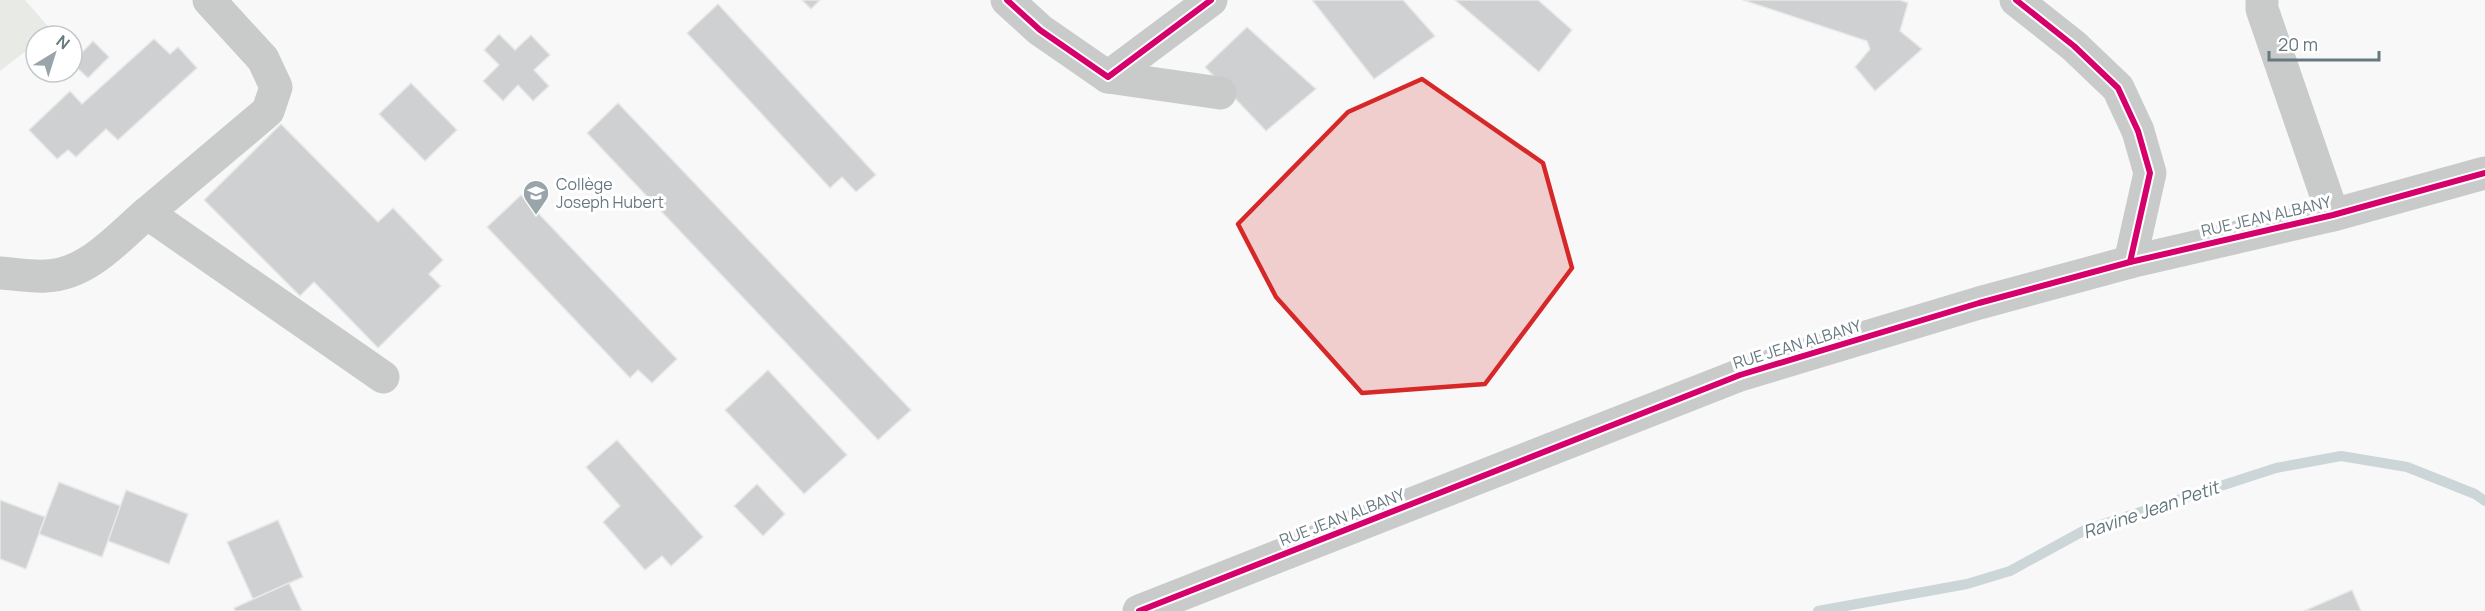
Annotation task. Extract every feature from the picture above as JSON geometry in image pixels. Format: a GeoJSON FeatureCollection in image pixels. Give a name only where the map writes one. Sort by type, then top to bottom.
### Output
{"type":"FeatureCollection","features":[{"type":"Feature","properties":{"kind":"street"},"geometry":{"type":"LineString","coordinates":[[0,273],[48,276],[90,263],[268,111],[276,87],[264,59],[209,0]]}},
{"type":"Feature","properties":{"kind":"street"},"geometry":{"type":"LineString","coordinates":[[1006,0],[1040,30],[1108,77],[1220,93]]}},
{"type":"Feature","properties":{"kind":"street"},"geometry":{"type":"LineString","coordinates":[[1108,77],[1211,0]]}},
{"type":"Feature","properties":{"kind":"street"},"geometry":{"type":"LineString","coordinates":[[2016,0],[2074,46],[2118,88],[2138,131],[2150,173],[2130,262]]}},
{"type":"Feature","properties":{"kind":"street"},"geometry":{"type":"LineString","coordinates":[[2262,0],[2262,9],[2333,215]]}},
{"type":"Feature","properties":{"kind":"street","name":"RUE JEAN ALBANY"},"geometry":{"type":"LineString","coordinates":[[1139,611],[1740,375],[1978,303],[2130,262],[2333,215],[2485,173]]}},
{"type":"Feature","properties":{"kind":"street"},"geometry":{"type":"LineString","coordinates":[[147,213],[383,377]]}},
{"type":"Feature","properties":{"kind":"highlighted area"},"geometry":{"type":"Polygon","coordinates":[[[1422,79],[1543,163],[1572,268],[1485,384],[1362,393],[1276,297],[1238,224],[1348,112],[1422,79]]]}},
{"type":"Feature","properties":{"kind":"shaded area"},"geometry":{"type":"Polygon","coordinates":[[[0,0],[25,0],[46,24],[24,24],[24,52],[0,71],[0,0]]]}},
{"type":"Feature","properties":{"kind":"building"},"geometry":{"type":"Polygon","coordinates":[[[802,0],[820,0],[811,9],[802,0]]]}},
{"type":"Feature","properties":{"kind":"building"},"geometry":{"type":"Polygon","coordinates":[[[1312,0],[1403,0],[1435,36],[1374,79],[1312,0]]]}},
{"type":"Feature","properties":{"kind":"building"},"geometry":{"type":"Polygon","coordinates":[[[1455,0],[1538,0],[1572,30],[1539,72],[1455,0]]]}},
{"type":"Feature","properties":{"kind":"building"},"geometry":{"type":"Polygon","coordinates":[[[1743,0],[1900,0],[1908,3],[1900,31],[1922,49],[1875,91],[1855,67],[1870,49],[1867,41],[1743,0]]]}},
{"type":"Feature","properties":{"kind":"building"},"geometry":{"type":"Polygon","coordinates":[[[718,4],[876,175],[856,192],[842,177],[830,188],[687,33],[718,4]]]}},
{"type":"Feature","properties":{"kind":"building"},"geometry":{"type":"Polygon","coordinates":[[[1247,27],[1316,89],[1266,131],[1205,67],[1247,27]]]}},
{"type":"Feature","properties":{"kind":"building"},"geometry":{"type":"Polygon","coordinates":[[[499,34],[515,50],[531,35],[550,55],[534,70],[549,86],[533,101],[518,85],[503,101],[483,81],[499,65],[484,50],[499,34]]]}},
{"type":"Feature","properties":{"kind":"building"},"geometry":{"type":"Polygon","coordinates":[[[154,39],[170,54],[178,47],[197,68],[118,140],[106,129],[76,157],[68,150],[57,159],[29,130],[70,91],[82,104],[154,39]]]}},
{"type":"Feature","properties":{"kind":"building"},"geometry":{"type":"Polygon","coordinates":[[[93,41],[109,57],[88,78],[84,74],[84,50],[93,41]]]}},
{"type":"Feature","properties":{"kind":"building"},"geometry":{"type":"Polygon","coordinates":[[[411,83],[457,130],[425,161],[379,114],[411,83]]]}},
{"type":"Feature","properties":{"kind":"building"},"geometry":{"type":"Polygon","coordinates":[[[618,103],[911,410],[878,440],[587,133],[618,103]]]}},
{"type":"Feature","properties":{"kind":"building"},"geometry":{"type":"Polygon","coordinates":[[[281,124],[378,222],[393,208],[443,260],[429,274],[441,286],[378,348],[314,282],[300,296],[204,200],[281,124]]]}},
{"type":"Feature","properties":{"kind":"building"},"geometry":{"type":"Polygon","coordinates":[[[521,195],[677,359],[652,383],[638,370],[630,378],[487,227],[521,195]]]}},
{"type":"Feature","properties":{"kind":"building"},"geometry":{"type":"Polygon","coordinates":[[[768,370],[847,455],[804,494],[725,410],[768,370]]]}},
{"type":"Feature","properties":{"kind":"building"},"geometry":{"type":"Polygon","coordinates":[[[617,440],[703,537],[671,566],[662,556],[645,570],[603,522],[620,506],[586,467],[617,440]]]}},
{"type":"Feature","properties":{"kind":"building"},"geometry":{"type":"Polygon","coordinates":[[[59,482],[121,506],[102,557],[39,534],[59,482]]]}},
{"type":"Feature","properties":{"kind":"building"},"geometry":{"type":"Polygon","coordinates":[[[757,484],[785,514],[763,536],[734,506],[757,484]]]}},
{"type":"Feature","properties":{"kind":"building"},"geometry":{"type":"Polygon","coordinates":[[[126,490],[188,514],[169,564],[108,541],[126,490]]]}},
{"type":"Feature","properties":{"kind":"building"},"geometry":{"type":"Polygon","coordinates":[[[0,500],[45,517],[26,569],[0,559],[0,500]]]}},
{"type":"Feature","properties":{"kind":"building"},"geometry":{"type":"Polygon","coordinates":[[[278,520],[303,577],[253,599],[227,542],[278,520]]]}},
{"type":"Feature","properties":{"kind":"building"},"geometry":{"type":"Polygon","coordinates":[[[289,583],[302,611],[235,611],[234,608],[289,583]]]}},
{"type":"Feature","properties":{"kind":"building"},"geometry":{"type":"Polygon","coordinates":[[[2352,590],[2361,611],[2304,611],[2352,590]]]}},
{"type":"Feature","properties":{"kind":"waterway","name":"Ravine Jean Petit"},"geometry":{"type":"LineString","coordinates":[[1818,611],[1967,584],[2010,571],[2085,530],[2276,468],[2341,456],[2407,467],[2475,494],[2485,501]]}},
{"type":"Feature","properties":{"kind":"cycle path"},"geometry":{"type":"LineString","coordinates":[[1007,0],[1040,30],[1108,77],[1211,0]]}},
{"type":"Feature","properties":{"kind":"cycle path"},"geometry":{"type":"LineString","coordinates":[[2016,0],[2074,46],[2118,88],[2138,131],[2150,173],[2130,262]]}},
{"type":"Feature","properties":{"kind":"cycle path"},"geometry":{"type":"LineString","coordinates":[[1139,611],[1740,375],[1979,303],[2130,262],[2333,215],[2485,173]]}},
{"type":"Feature","properties":{"kind":"place","name":"Collège Joseph Hubert"},"geometry":{"type":"Point","coordinates":[536,216]}}]}
